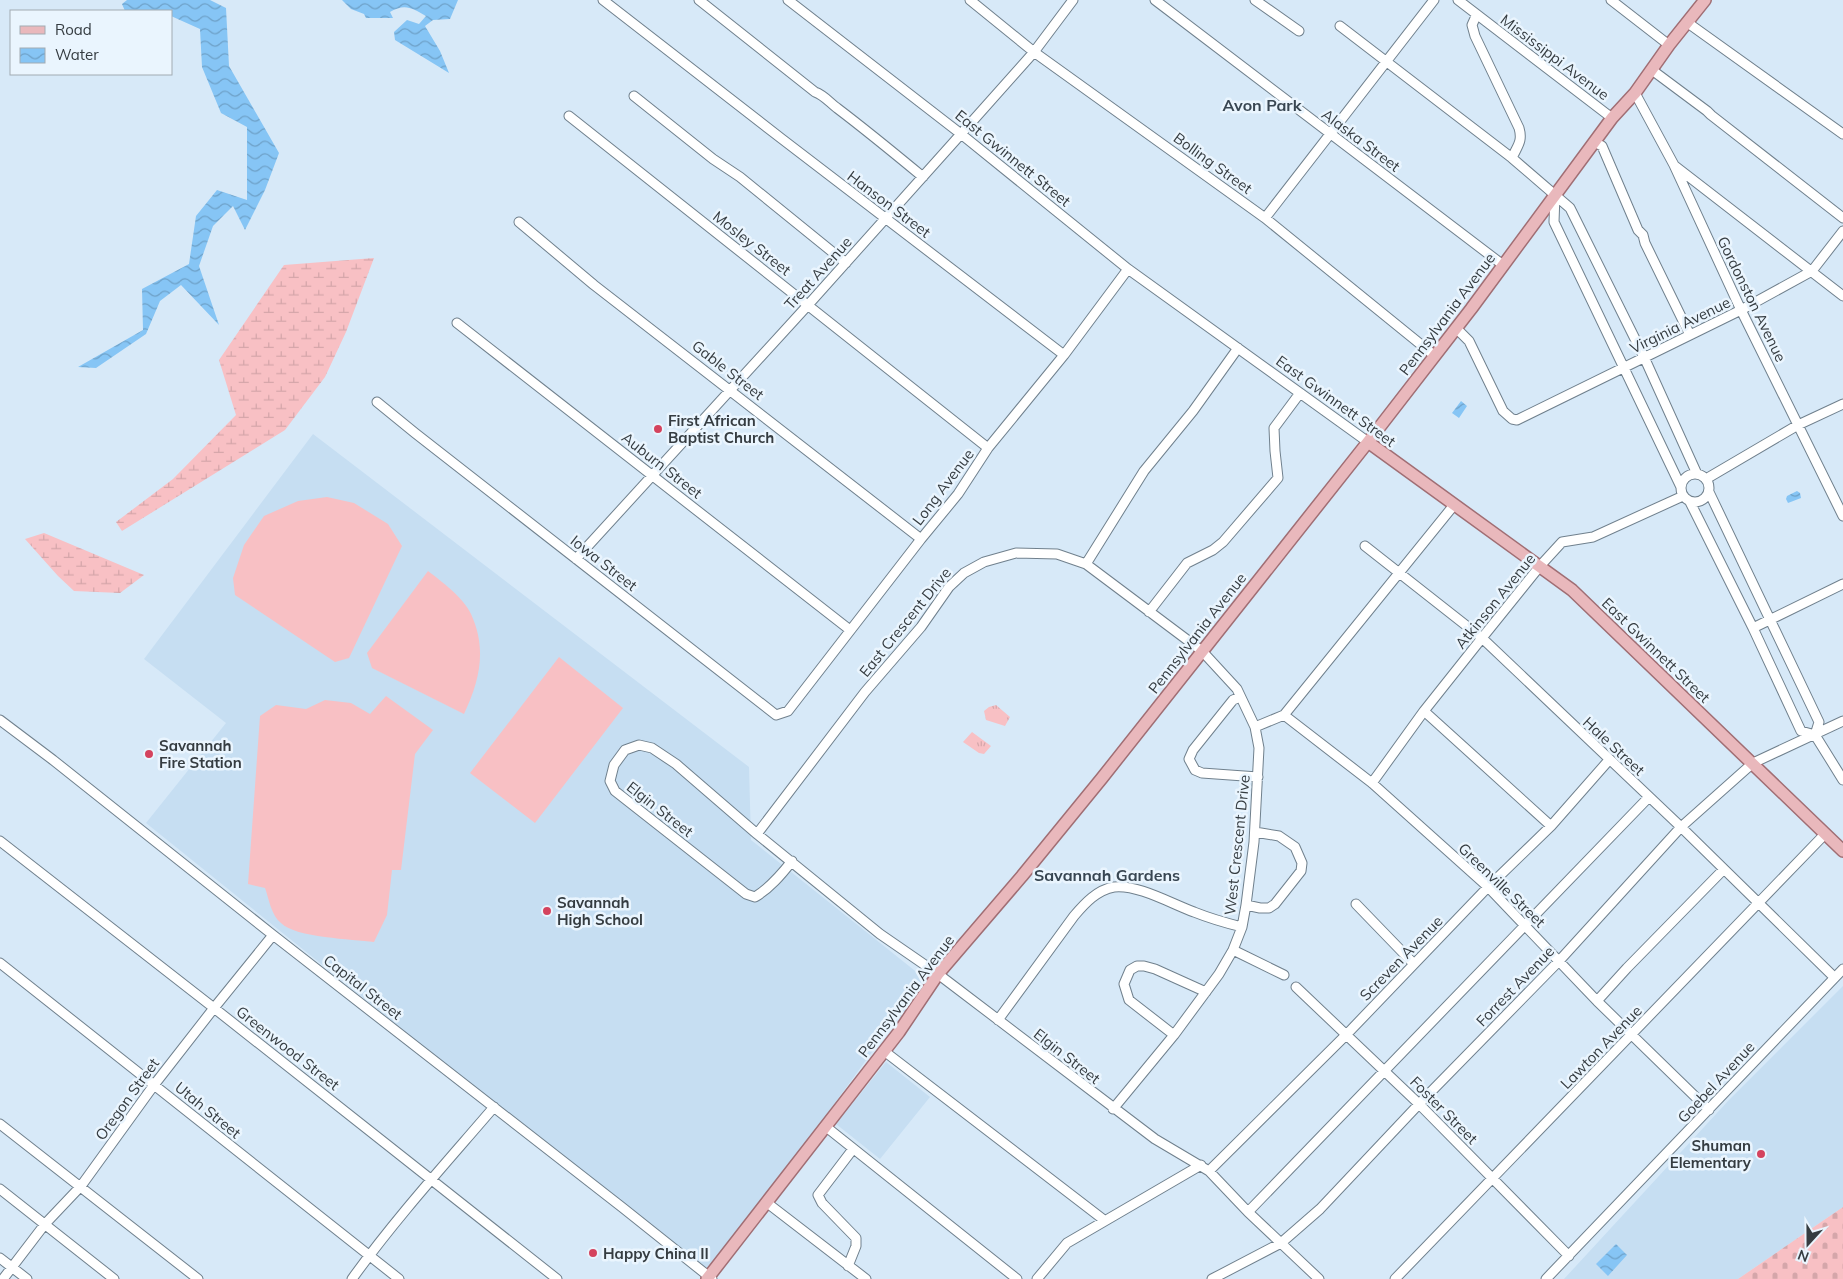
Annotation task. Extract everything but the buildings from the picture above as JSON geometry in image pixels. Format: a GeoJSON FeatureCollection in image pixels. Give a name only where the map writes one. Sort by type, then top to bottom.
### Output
{"type":"FeatureCollection","features":[{"type":"Feature","properties":{"kind":"main road","name":"Pennsylvania Avenue"},"geometry":{"type":"LineString","coordinates":[[709,1278],[884,1051],[938,974],[1022,876],[1368,442],[1435,356],[1612,118],[1635,93],[1669,45],[1705,0]]}},
{"type":"Feature","properties":{"kind":"main road","name":"East Gwinnett Street"},"geometry":{"type":"LineString","coordinates":[[1368,442],[1572,590],[1843,851]]}},
{"type":"Feature","properties":{"kind":"street","name":"Hanson Street"},"geometry":{"type":"LineString","coordinates":[[603,0],[1064,356]]}},
{"type":"Feature","properties":{"kind":"street"},"geometry":{"type":"LineString","coordinates":[[699,0],[821,94],[828,102],[860,125],[923,177]]}},
{"type":"Feature","properties":{"kind":"street","name":"East Gwinnett Street"},"geometry":{"type":"LineString","coordinates":[[788,0],[961,134],[1128,269],[1368,442]]}},
{"type":"Feature","properties":{"kind":"street","name":"Bolling Street"},"geometry":{"type":"LineString","coordinates":[[970,0],[1034,52],[1265,218],[1435,356]]}},
{"type":"Feature","properties":{"kind":"street","name":"Treat Avenue"},"geometry":{"type":"LineString","coordinates":[[576,558],[923,177],[1034,52],[1073,0]]}},
{"type":"Feature","properties":{"kind":"street","name":"Alaska Street"},"geometry":{"type":"LineString","coordinates":[[1155,0],[1503,265]]}},
{"type":"Feature","properties":{"kind":"street"},"geometry":{"type":"LineString","coordinates":[[1255,0],[1299,31]]}},
{"type":"Feature","properties":{"kind":"street"},"geometry":{"type":"LineString","coordinates":[[1265,218],[1434,0]]}},
{"type":"Feature","properties":{"kind":"street","name":"Mississippi Avenue"},"geometry":{"type":"LineString","coordinates":[[1458,0],[1612,118]]}},
{"type":"Feature","properties":{"kind":"street"},"geometry":{"type":"LineString","coordinates":[[1611,0],[1669,45]]}},
{"type":"Feature","properties":{"kind":"street"},"geometry":{"type":"LineString","coordinates":[[1475,13],[1476,16],[1472,25],[1475,36],[1520,128],[1522,138],[1512,158]]}},
{"type":"Feature","properties":{"kind":"street"},"geometry":{"type":"LineString","coordinates":[[1688,23],[1843,134]]}},
{"type":"Feature","properties":{"kind":"street"},"geometry":{"type":"LineString","coordinates":[[1340,26],[1512,158],[1570,208],[1702,476],[1710,487],[1709,492],[1819,722],[1815,734]]}},
{"type":"Feature","properties":{"kind":"street"},"geometry":{"type":"LineString","coordinates":[[1652,70],[1843,218]]}},
{"type":"Feature","properties":{"kind":"street","name":"Gordonston Avenue"},"geometry":{"type":"LineString","coordinates":[[1635,93],[1674,165],[1741,310],[1843,516]]}},
{"type":"Feature","properties":{"kind":"street"},"geometry":{"type":"LineString","coordinates":[[634,96],[713,159],[740,177],[846,263]]}},
{"type":"Feature","properties":{"kind":"street","name":"Mosley Street"},"geometry":{"type":"LineString","coordinates":[[569,116],[988,448]]}},
{"type":"Feature","properties":{"kind":"street"},"geometry":{"type":"LineString","coordinates":[[1594,142],[1602,146],[1638,230],[1643,235],[1645,243],[1690,335]]}},
{"type":"Feature","properties":{"kind":"street"},"geometry":{"type":"LineString","coordinates":[[1674,165],[1843,296]]}},
{"type":"Feature","properties":{"kind":"street"},"geometry":{"type":"LineString","coordinates":[[1555,194],[1554,222],[1684,495],[1753,628],[1801,731],[1815,734],[1843,780]]}},
{"type":"Feature","properties":{"kind":"street","name":"Gable Street"},"geometry":{"type":"LineString","coordinates":[[519,222],[594,285],[730,389],[920,539]]}},
{"type":"Feature","properties":{"kind":"street","name":"Virginia Avenue"},"geometry":{"type":"LineString","coordinates":[[1456,328],[1469,341],[1504,411],[1512,419],[1522,418],[1741,310],[1812,271],[1843,231]]}},
{"type":"Feature","properties":{"kind":"street","name":"Long Avenue"},"geometry":{"type":"LineString","coordinates":[[776,716],[788,711],[920,539],[958,494],[988,448],[1064,356],[1128,269]]}},
{"type":"Feature","properties":{"kind":"street","name":"Auburn Street"},"geometry":{"type":"LineString","coordinates":[[457,323],[850,630]]}},
{"type":"Feature","properties":{"kind":"street"},"geometry":{"type":"LineString","coordinates":[[1086,564],[1144,471],[1193,411],[1238,348]]}},
{"type":"Feature","properties":{"kind":"street"},"geometry":{"type":"LineString","coordinates":[[1149,612],[1187,563],[1213,550],[1232,534],[1278,478],[1274,428],[1300,393]]}},
{"type":"Feature","properties":{"kind":"street","name":"Iowa Street"},"geometry":{"type":"LineString","coordinates":[[377,402],[776,716]]}},
{"type":"Feature","properties":{"kind":"street","name":"Atkinson Avenue"},"geometry":{"type":"LineString","coordinates":[[1684,495],[1682,482],[1688,476],[1702,476],[1798,425],[1843,404]]}},
{"type":"Feature","properties":{"kind":"street","name":"Atkinson Avenue"},"geometry":{"type":"LineString","coordinates":[[1684,495],[1699,502],[1709,492]]}},
{"type":"Feature","properties":{"kind":"street","name":"Atkinson Avenue"},"geometry":{"type":"LineString","coordinates":[[1372,783],[1424,711],[1540,566],[1562,542],[1594,537],[1684,495]]}},
{"type":"Feature","properties":{"kind":"street"},"geometry":{"type":"LineString","coordinates":[[1254,727],[1284,715],[1454,505]]}},
{"type":"Feature","properties":{"kind":"street","name":"Hale Street"},"geometry":{"type":"LineString","coordinates":[[1365,546],[1482,638],[1648,797],[1682,827],[1723,870],[1834,977]]}},
{"type":"Feature","properties":{"kind":"street","name":"East Crescent Drive"},"geometry":{"type":"LineString","coordinates":[[757,834],[865,692],[921,626],[949,587],[964,572],[984,562],[1016,553],[1057,554],[1086,564],[1202,650]]}},
{"type":"Feature","properties":{"kind":"street"},"geometry":{"type":"LineString","coordinates":[[1753,628],[1843,584]]}},
{"type":"Feature","properties":{"kind":"street","name":"West Crescent Drive"},"geometry":{"type":"LineString","coordinates":[[1113,1109],[1174,1035],[1219,974],[1233,950],[1242,928],[1255,832],[1259,748],[1254,727],[1233,684],[1202,650]]}},
{"type":"Feature","properties":{"kind":"street"},"geometry":{"type":"LineString","coordinates":[[1240,697],[1233,700],[1193,750],[1189,759],[1190,764],[1195,770],[1202,773],[1258,777]]}},
{"type":"Feature","properties":{"kind":"street"},"geometry":{"type":"LineString","coordinates":[[1424,711],[1551,826]]}},
{"type":"Feature","properties":{"kind":"street","name":"Greenville Street"},"geometry":{"type":"LineString","coordinates":[[1284,715],[1372,783],[1488,887],[1597,1001],[1709,1110]]}},
{"type":"Feature","properties":{"kind":"street","name":"Capital Street"},"geometry":{"type":"LineString","coordinates":[[0,720],[709,1278]]}},
{"type":"Feature","properties":{"kind":"street","name":"Forrest Avenue"},"geometry":{"type":"LineString","coordinates":[[1212,1279],[1281,1243],[1320,1209],[1419,1104],[1559,962],[1682,827],[1752,764],[1843,721]]}},
{"type":"Feature","properties":{"kind":"street","name":"Elgin Street"},"geometry":{"type":"LineString","coordinates":[[792,861],[764,891],[755,897],[746,894],[615,791],[610,781],[614,765],[625,750],[639,745],[652,748],[701,786],[757,834],[792,861],[880,934],[938,974],[1155,1140],[1209,1171],[1248,1212],[1319,1279]]}},
{"type":"Feature","properties":{"kind":"street","name":"Screven Avenue"},"geometry":{"type":"LineString","coordinates":[[1209,1171],[1347,1034],[1488,887],[1551,826],[1609,760]]}},
{"type":"Feature","properties":{"kind":"street"},"geometry":{"type":"LineString","coordinates":[[1248,1212],[1648,797]]}},
{"type":"Feature","properties":{"kind":"street"},"geometry":{"type":"LineString","coordinates":[[1246,905],[1269,908],[1275,904],[1301,871],[1302,862],[1295,847],[1279,836],[1255,832]]}},
{"type":"Feature","properties":{"kind":"street","name":"Lawton Avenue"},"geometry":{"type":"LineString","coordinates":[[1395,1279],[1491,1178],[1633,1035],[1825,834]]}},
{"type":"Feature","properties":{"kind":"street","name":"Greenwood Street"},"geometry":{"type":"LineString","coordinates":[[0,841],[557,1279]]}},
{"type":"Feature","properties":{"kind":"street"},"geometry":{"type":"LineString","coordinates":[[1597,1001],[1723,870]]}},
{"type":"Feature","properties":{"kind":"street"},"geometry":{"type":"LineString","coordinates":[[998,1020],[1087,900],[1113,887],[1125,887],[1142,891],[1196,913],[1242,928]]}},
{"type":"Feature","properties":{"kind":"street"},"geometry":{"type":"LineString","coordinates":[[1356,904],[1414,964]]}},
{"type":"Feature","properties":{"kind":"street","name":"Oregon Street"},"geometry":{"type":"LineString","coordinates":[[3,1279],[45,1224],[81,1186],[154,1085],[274,935]]}},
{"type":"Feature","properties":{"kind":"street"},"geometry":{"type":"LineString","coordinates":[[1233,950],[1284,975]]}},
{"type":"Feature","properties":{"kind":"street","name":"Utah Street"},"geometry":{"type":"LineString","coordinates":[[0,963],[399,1279]]}},
{"type":"Feature","properties":{"kind":"street"},"geometry":{"type":"LineString","coordinates":[[1174,1035],[1129,1000],[1124,984],[1130,970],[1137,966],[1155,969],[1206,992]]}},
{"type":"Feature","properties":{"kind":"street","name":"Goebel Avenue"},"geometry":{"type":"LineString","coordinates":[[1546,1279],[1843,969]]}},
{"type":"Feature","properties":{"kind":"street","name":"Foster Street"},"geometry":{"type":"LineString","coordinates":[[1296,987],[1419,1104],[1569,1256]]}},
{"type":"Feature","properties":{"kind":"street"},"geometry":{"type":"LineString","coordinates":[[884,1051],[1104,1220]]}},
{"type":"Feature","properties":{"kind":"street"},"geometry":{"type":"LineString","coordinates":[[352,1279],[369,1256],[494,1107]]}},
{"type":"Feature","properties":{"kind":"street"},"geometry":{"type":"LineString","coordinates":[[0,1124],[198,1279]]}},
{"type":"Feature","properties":{"kind":"street"},"geometry":{"type":"LineString","coordinates":[[825,1126],[1017,1279]]}},
{"type":"Feature","properties":{"kind":"street"},"geometry":{"type":"LineString","coordinates":[[848,1266],[856,1246],[856,1238],[822,1203],[818,1195],[853,1149]]}},
{"type":"Feature","properties":{"kind":"street"},"geometry":{"type":"LineString","coordinates":[[1037,1279],[1067,1243],[1201,1165]]}},
{"type":"Feature","properties":{"kind":"street"},"geometry":{"type":"LineString","coordinates":[[0,1189],[114,1279]]}},
{"type":"Feature","properties":{"kind":"street"},"geometry":{"type":"LineString","coordinates":[[766,1202],[866,1279]]}},
{"type":"Feature","properties":{"kind":"street"},"geometry":{"type":"LineString","coordinates":[[0,1258],[27,1279]]}},
{"type":"Feature","properties":{"kind":"shaded area","name":"Savannah High School"},"geometry":{"type":"Polygon","coordinates":[[[313,434],[749,767],[751,840],[929,982],[877,1045],[709,1276],[146,823],[226,723],[144,659],[313,434]]]}},
{"type":"Feature","properties":{"kind":"shaded area","name":"Shuman Elementary"},"geometry":{"type":"Polygon","coordinates":[[[1843,986],[1843,1207],[1738,1279],[1564,1279],[1728,1101],[1843,986]]]}},
{"type":"Feature","properties":{"kind":"shaded area"},"geometry":{"type":"Polygon","coordinates":[[[886,1062],[930,1097],[880,1159],[836,1124],[886,1062]]]}},
{"type":"Feature","properties":{"kind":"green space"},"geometry":{"type":"Polygon","coordinates":[[[374,258],[346,332],[325,377],[285,430],[122,531],[116,522],[173,479],[236,415],[219,360],[284,265],[374,258]]]}},
{"type":"Feature","properties":{"kind":"green space"},"geometry":{"type":"Polygon","coordinates":[[[327,497],[354,503],[388,524],[402,546],[349,658],[335,662],[235,595],[233,578],[244,545],[264,516],[298,501],[327,497]]]}},
{"type":"Feature","properties":{"kind":"green space"},"geometry":{"type":"Polygon","coordinates":[[[44,533],[144,575],[120,593],[74,591],[25,539],[44,533]]]}},
{"type":"Feature","properties":{"kind":"green space"},"geometry":{"type":"Polygon","coordinates":[[[428,571],[452,590],[463,602],[468,608],[476,627],[479,640],[480,664],[474,689],[464,714],[372,668],[367,653],[428,571]]]}},
{"type":"Feature","properties":{"kind":"green space"},"geometry":{"type":"Polygon","coordinates":[[[559,657],[623,708],[535,823],[470,773],[559,657]]]}},
{"type":"Feature","properties":{"kind":"green space"},"geometry":{"type":"Polygon","coordinates":[[[386,696],[433,730],[415,754],[401,870],[392,870],[387,915],[374,942],[311,935],[288,928],[275,916],[265,888],[248,884],[260,716],[276,705],[306,709],[325,700],[351,703],[370,714],[386,696]]]}},
{"type":"Feature","properties":{"kind":"green space"},"geometry":{"type":"Polygon","coordinates":[[[996,705],[1010,717],[1005,726],[986,720],[984,711],[996,705]]]}},
{"type":"Feature","properties":{"kind":"green space"},"geometry":{"type":"Polygon","coordinates":[[[972,732],[991,746],[984,754],[979,753],[963,742],[972,732]]]}},
{"type":"Feature","properties":{"kind":"green space"},"geometry":{"type":"Polygon","coordinates":[[[1843,1207],[1843,1279],[1738,1279],[1843,1207]]]}},
{"type":"Feature","properties":{"kind":"water"},"geometry":{"type":"Polygon","coordinates":[[[127,0],[210,0],[226,8],[229,66],[279,153],[265,190],[245,230],[233,206],[213,226],[199,266],[219,325],[181,285],[160,301],[146,334],[96,368],[78,367],[143,330],[142,289],[189,264],[196,216],[217,190],[247,200],[247,127],[221,113],[202,67],[200,29],[172,16],[172,10],[125,10],[122,4],[127,0]]]}},
{"type":"Feature","properties":{"kind":"water"},"geometry":{"type":"Polygon","coordinates":[[[342,0],[458,0],[450,19],[433,20],[425,26],[440,51],[449,73],[395,40],[394,32],[407,20],[419,24],[426,16],[404,7],[390,12],[393,18],[366,18],[364,14],[351,9],[342,0]]]}},
{"type":"Feature","properties":{"kind":"water"},"geometry":{"type":"Polygon","coordinates":[[[1461,401],[1467,406],[1459,418],[1452,413],[1461,401]]]}},
{"type":"Feature","properties":{"kind":"water"},"geometry":{"type":"Polygon","coordinates":[[[1797,491],[1800,493],[1801,498],[1788,503],[1787,496],[1797,491]]]}},
{"type":"Feature","properties":{"kind":"water"},"geometry":{"type":"Polygon","coordinates":[[[1616,1244],[1627,1255],[1608,1276],[1596,1264],[1616,1244]]]}},
{"type":"Feature","properties":{"kind":"place","name":"First African Baptist Church"},"geometry":{"type":"Point","coordinates":[658,429]}},
{"type":"Feature","properties":{"kind":"place","name":"Savannah Fire Station"},"geometry":{"type":"Point","coordinates":[149,754]}},
{"type":"Feature","properties":{"kind":"place","name":"Savannah High School"},"geometry":{"type":"Point","coordinates":[547,911]}},
{"type":"Feature","properties":{"kind":"place","name":"Shuman Elementary"},"geometry":{"type":"Point","coordinates":[1761,1154]}},
{"type":"Feature","properties":{"kind":"place","name":"Happy China II"},"geometry":{"type":"Point","coordinates":[593,1253]}},
{"type":"Feature","properties":{"kind":"district","name":"Avon Park"},"geometry":{"type":"Point","coordinates":[1262,105]}},
{"type":"Feature","properties":{"kind":"district","name":"Savannah Gardens"},"geometry":{"type":"Point","coordinates":[1107,875]}}]}
